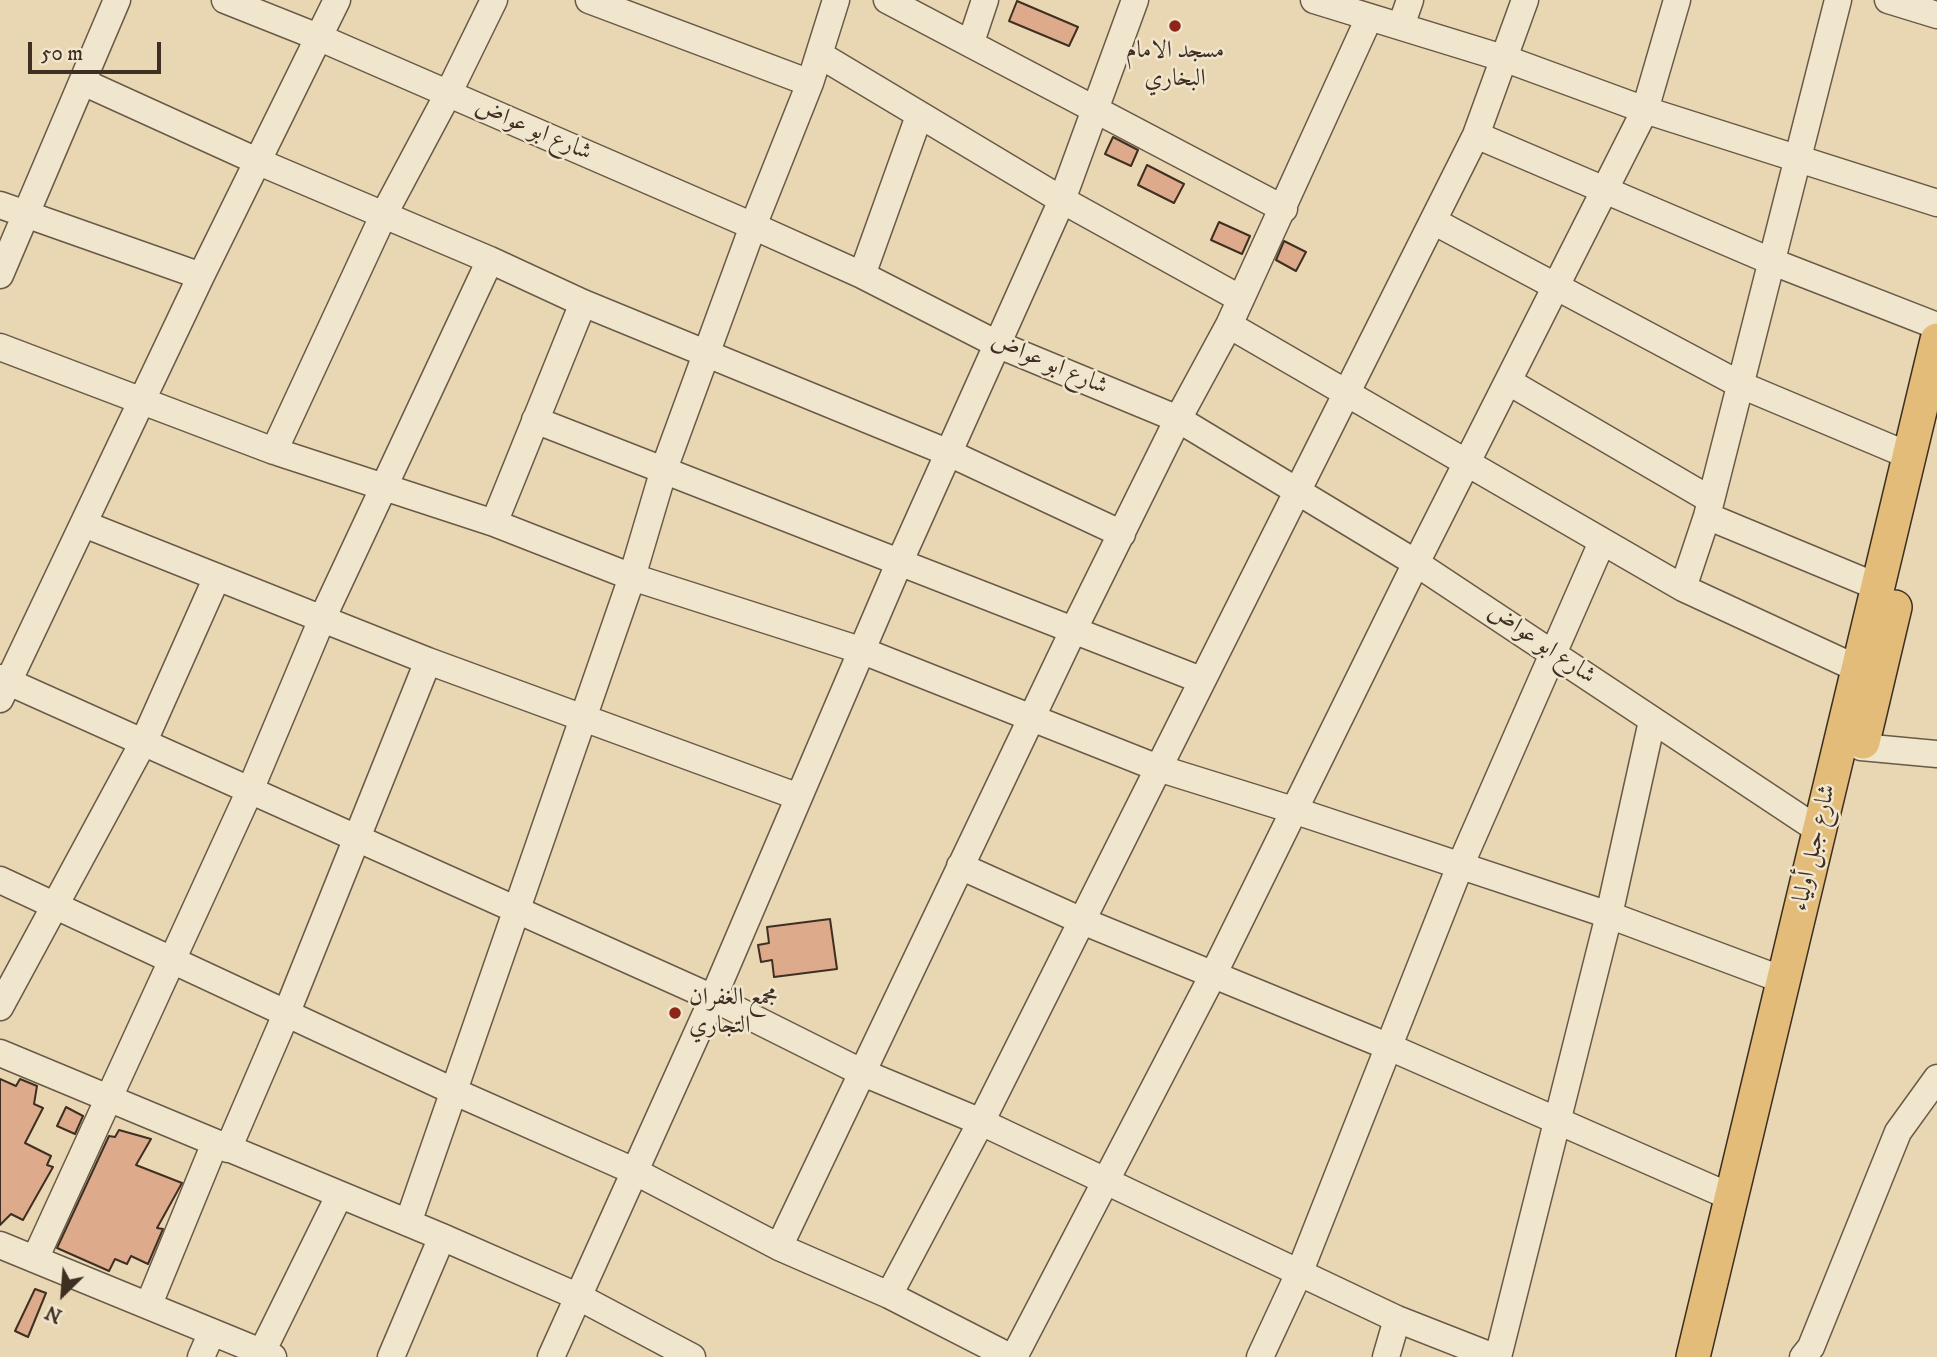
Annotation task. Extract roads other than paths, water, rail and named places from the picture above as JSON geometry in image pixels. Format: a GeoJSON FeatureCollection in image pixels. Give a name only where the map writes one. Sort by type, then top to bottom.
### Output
{"type":"FeatureCollection","features":[{"type":"Feature","properties":{"kind":"main road","name":"شارع جبل أولياء"},"geometry":{"type":"LineString","coordinates":[[1693,1357],[1820,831],[1856,668],[1937,340]]}},
{"type":"Feature","properties":{"kind":"main road","name":"شارع جبل أولياء"},"geometry":{"type":"LineString","coordinates":[[1715,1357],[1937,435]]}},
{"type":"Feature","properties":{"kind":"street"},"geometry":{"type":"LineString","coordinates":[[0,275],[117,0]]}},
{"type":"Feature","properties":{"kind":"street","name":"شارع ابو عواض"},"geometry":{"type":"LineString","coordinates":[[225,0],[318,37],[753,226],[862,275],[999,345],[1178,419],[1416,563],[1820,831]]}},
{"type":"Feature","properties":{"kind":"street"},"geometry":{"type":"LineString","coordinates":[[337,0],[3,686],[144,741],[251,788],[713,998],[861,1072],[981,1122],[1104,1183],[1300,1271],[1397,1319],[1496,1357],[1609,915],[1652,721]]}},
{"type":"Feature","properties":{"kind":"street"},"geometry":{"type":"LineString","coordinates":[[274,451],[384,214],[494,0]]}},
{"type":"Feature","properties":{"kind":"street"},"geometry":{"type":"LineString","coordinates":[[589,0],[810,83]]}},
{"type":"Feature","properties":{"kind":"street"},"geometry":{"type":"LineString","coordinates":[[408,1223],[632,577],[664,469],[753,226],[810,83],[836,0]]}},
{"type":"Feature","properties":{"kind":"street"},"geometry":{"type":"LineString","coordinates":[[887,0],[1284,209]]}},
{"type":"Feature","properties":{"kind":"street"},"geometry":{"type":"LineString","coordinates":[[971,42],[985,0]]}},
{"type":"Feature","properties":{"kind":"street"},"geometry":{"type":"LineString","coordinates":[[551,1357],[713,998],[900,561],[1062,200],[1135,0]]}},
{"type":"Feature","properties":{"kind":"street"},"geometry":{"type":"LineString","coordinates":[[1314,0],[1506,59],[1645,110],[1937,203]]}},
{"type":"Feature","properties":{"kind":"street"},"geometry":{"type":"LineString","coordinates":[[1401,26],[1410,0]]}},
{"type":"Feature","properties":{"kind":"street"},"geometry":{"type":"LineString","coordinates":[[889,1295],[981,1122],[1476,135],[1506,59],[1525,0]]}},
{"type":"Feature","properties":{"kind":"street"},"geometry":{"type":"LineString","coordinates":[[0,880],[453,1091],[634,1171],[779,1247],[889,1295],[1012,1357],[1213,975],[1467,460],[1510,382],[1603,188],[1645,110],[1677,0]]}},
{"type":"Feature","properties":{"kind":"street"},"geometry":{"type":"LineString","coordinates":[[1683,589],[1709,508],[1838,0]]}},
{"type":"Feature","properties":{"kind":"street"},"geometry":{"type":"LineString","coordinates":[[1888,0],[1937,15]]}},
{"type":"Feature","properties":{"kind":"street"},"geometry":{"type":"LineString","coordinates":[[779,1247],[960,866],[1033,720],[1073,631],[1178,419],[1229,325],[1369,18]]}},
{"type":"Feature","properties":{"kind":"street"},"geometry":{"type":"LineString","coordinates":[[820,55],[1062,200],[1241,299]]}},
{"type":"Feature","properties":{"kind":"street"},"geometry":{"type":"LineString","coordinates":[[83,82],[258,162],[384,214],[583,303],[949,453],[1122,534]]}},
{"type":"Feature","properties":{"kind":"street"},"geometry":{"type":"LineString","coordinates":[[862,275],[919,116]]}},
{"type":"Feature","properties":{"kind":"street"},"geometry":{"type":"LineString","coordinates":[[1476,135],[1773,262],[1937,326]]}},
{"type":"Feature","properties":{"kind":"street"},"geometry":{"type":"LineString","coordinates":[[0,205],[201,276]]}},
{"type":"Feature","properties":{"kind":"street"},"geometry":{"type":"LineString","coordinates":[[1433,221],[1741,385],[1910,456]]}},
{"type":"Feature","properties":{"kind":"street"},"geometry":{"type":"LineString","coordinates":[[35,1259],[251,788],[322,619],[383,485],[490,260]]}},
{"type":"Feature","properties":{"kind":"street"},"geometry":{"type":"LineString","coordinates":[[494,523],[583,303]]}},
{"type":"Feature","properties":{"kind":"street"},"geometry":{"type":"LineString","coordinates":[[1229,325],[1467,460],[1683,589],[1856,668]]}},
{"type":"Feature","properties":{"kind":"street"},"geometry":{"type":"LineString","coordinates":[[0,347],[274,451],[494,523],[632,577],[863,651],[1158,768],[1609,915],[1783,980]]}},
{"type":"Feature","properties":{"kind":"street"},"geometry":{"type":"LineString","coordinates":[[1510,382],[1709,508],[1878,587]]}},
{"type":"Feature","properties":{"kind":"street"},"geometry":{"type":"LineString","coordinates":[[535,419],[1201,680]]}},
{"type":"Feature","properties":{"kind":"street"},"geometry":{"type":"LineString","coordinates":[[84,524],[428,661],[799,797]]}},
{"type":"Feature","properties":{"kind":"street"},"geometry":{"type":"LineString","coordinates":[[1261,1357],[1300,1271],[1460,866],[1602,542]]}},
{"type":"Feature","properties":{"kind":"street"},"geometry":{"type":"LineString","coordinates":[[0,1007],[144,741],[217,577]]}},
{"type":"Feature","properties":{"kind":"street"},"geometry":{"type":"LineString","coordinates":[[149,1304],[221,1146],[287,1012],[428,661]]}},
{"type":"Feature","properties":{"kind":"street"},"geometry":{"type":"LineString","coordinates":[[1861,747],[1937,754]]}},
{"type":"Feature","properties":{"kind":"street"},"geometry":{"type":"LineString","coordinates":[[960,866],[1080,920],[1387,1046],[1731,1197]]}},
{"type":"Feature","properties":{"kind":"street"},"geometry":{"type":"LineString","coordinates":[[0,1053],[106,1100],[442,1237],[579,1297],[692,1357]]}},
{"type":"Feature","properties":{"kind":"street"},"geometry":{"type":"LineString","coordinates":[[1803,1357],[1811,1347],[1898,1132],[1937,1078]]}},
{"type":"Feature","properties":{"kind":"street"},"geometry":{"type":"LineString","coordinates":[[0,1245],[267,1354],[340,1196]]}},
{"type":"Feature","properties":{"kind":"street"},"geometry":{"type":"LineString","coordinates":[[391,1357],[442,1237]]}},
{"type":"Feature","properties":{"kind":"street"},"geometry":{"type":"LineString","coordinates":[[1386,1357],[1397,1319]]}},
{"type":"Feature","properties":{"kind":"street"},"geometry":{"type":"LineString","coordinates":[[201,1357],[212,1332]]}},
{"type":"Feature","properties":{"kind":"place","name":"مسجد الامام البخاري"},"geometry":{"type":"Point","coordinates":[1175,26]}},
{"type":"Feature","properties":{"kind":"place","name":"مجمع الغفران التجاري"},"geometry":{"type":"Point","coordinates":[675,1013]}}]}
